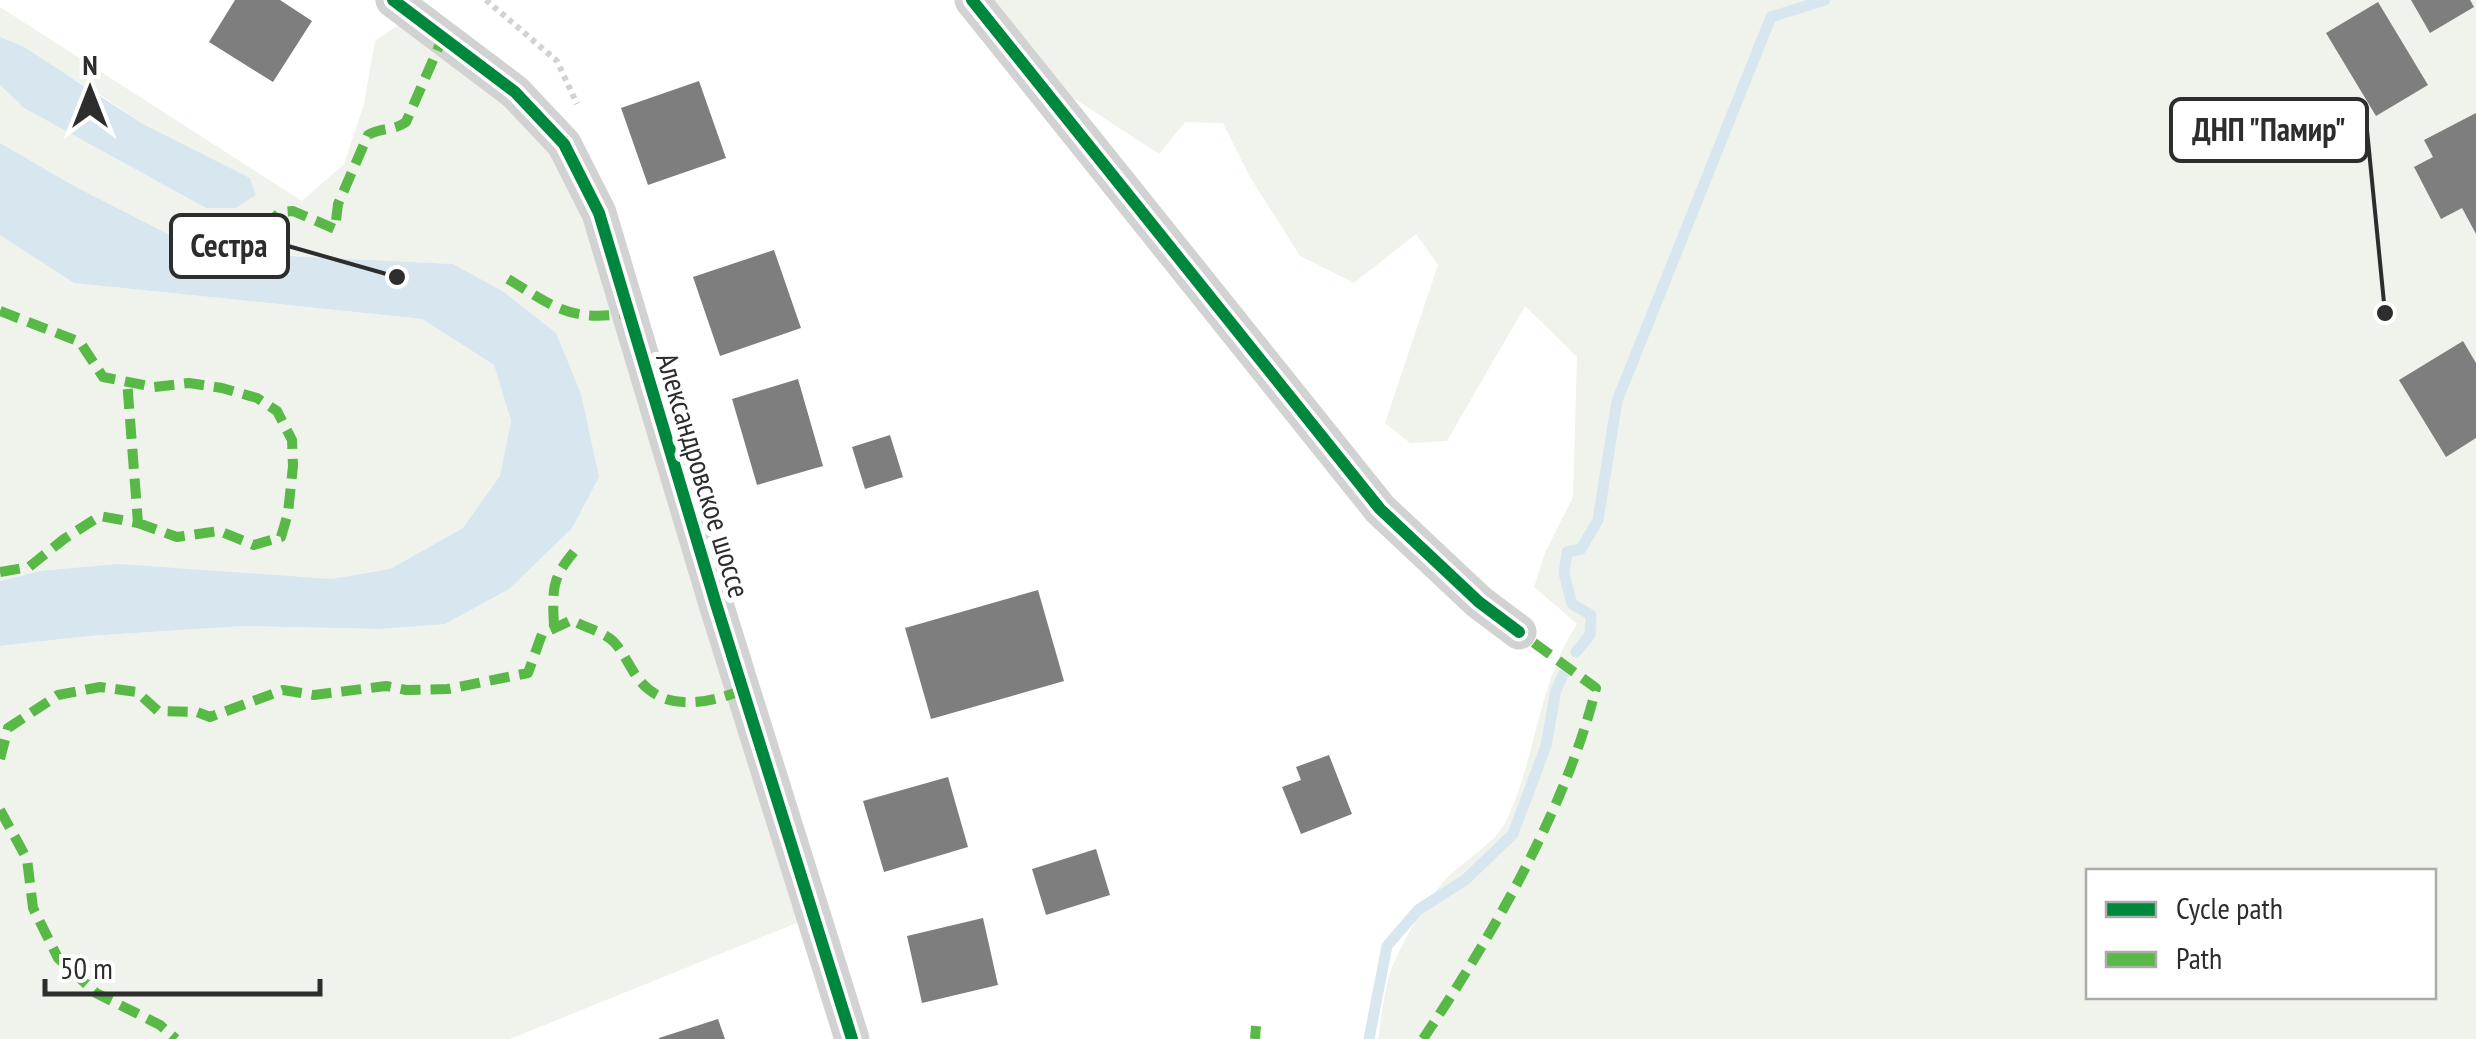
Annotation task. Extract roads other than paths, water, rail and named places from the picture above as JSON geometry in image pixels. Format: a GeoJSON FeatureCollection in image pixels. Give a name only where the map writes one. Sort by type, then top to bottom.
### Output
{"type":"FeatureCollection","features":[{"type":"Feature","properties":{"kind":"street"},"geometry":{"type":"LineString","coordinates":[[972,0],[1380,509],[1479,602],[1519,632]]}},
{"type":"Feature","properties":{"kind":"street","name":"Александровское шоссе"},"geometry":{"type":"LineString","coordinates":[[403,3],[516,92],[564,144],[599,213],[852,1039]]}},
{"type":"Feature","properties":{"kind":"waterway"},"geometry":{"type":"LineString","coordinates":[[1576,652],[1590,635],[1591,615],[1572,604],[1564,573],[1567,552],[1581,549],[1598,520],[1617,401],[1771,17],[1825,0]]}},
{"type":"Feature","properties":{"kind":"waterway"},"geometry":{"type":"LineString","coordinates":[[1369,1039],[1387,946],[1418,910],[1465,880],[1513,834],[1546,746],[1556,690],[1563,675]]}},
{"type":"Feature","properties":{"kind":"place","name":"Сестра"},"geometry":{"type":"Point","coordinates":[397,277]}},
{"type":"Feature","properties":{"kind":"place","name":"ДНП \"Памир\""},"geometry":{"type":"Point","coordinates":[2385,313]}}]}
